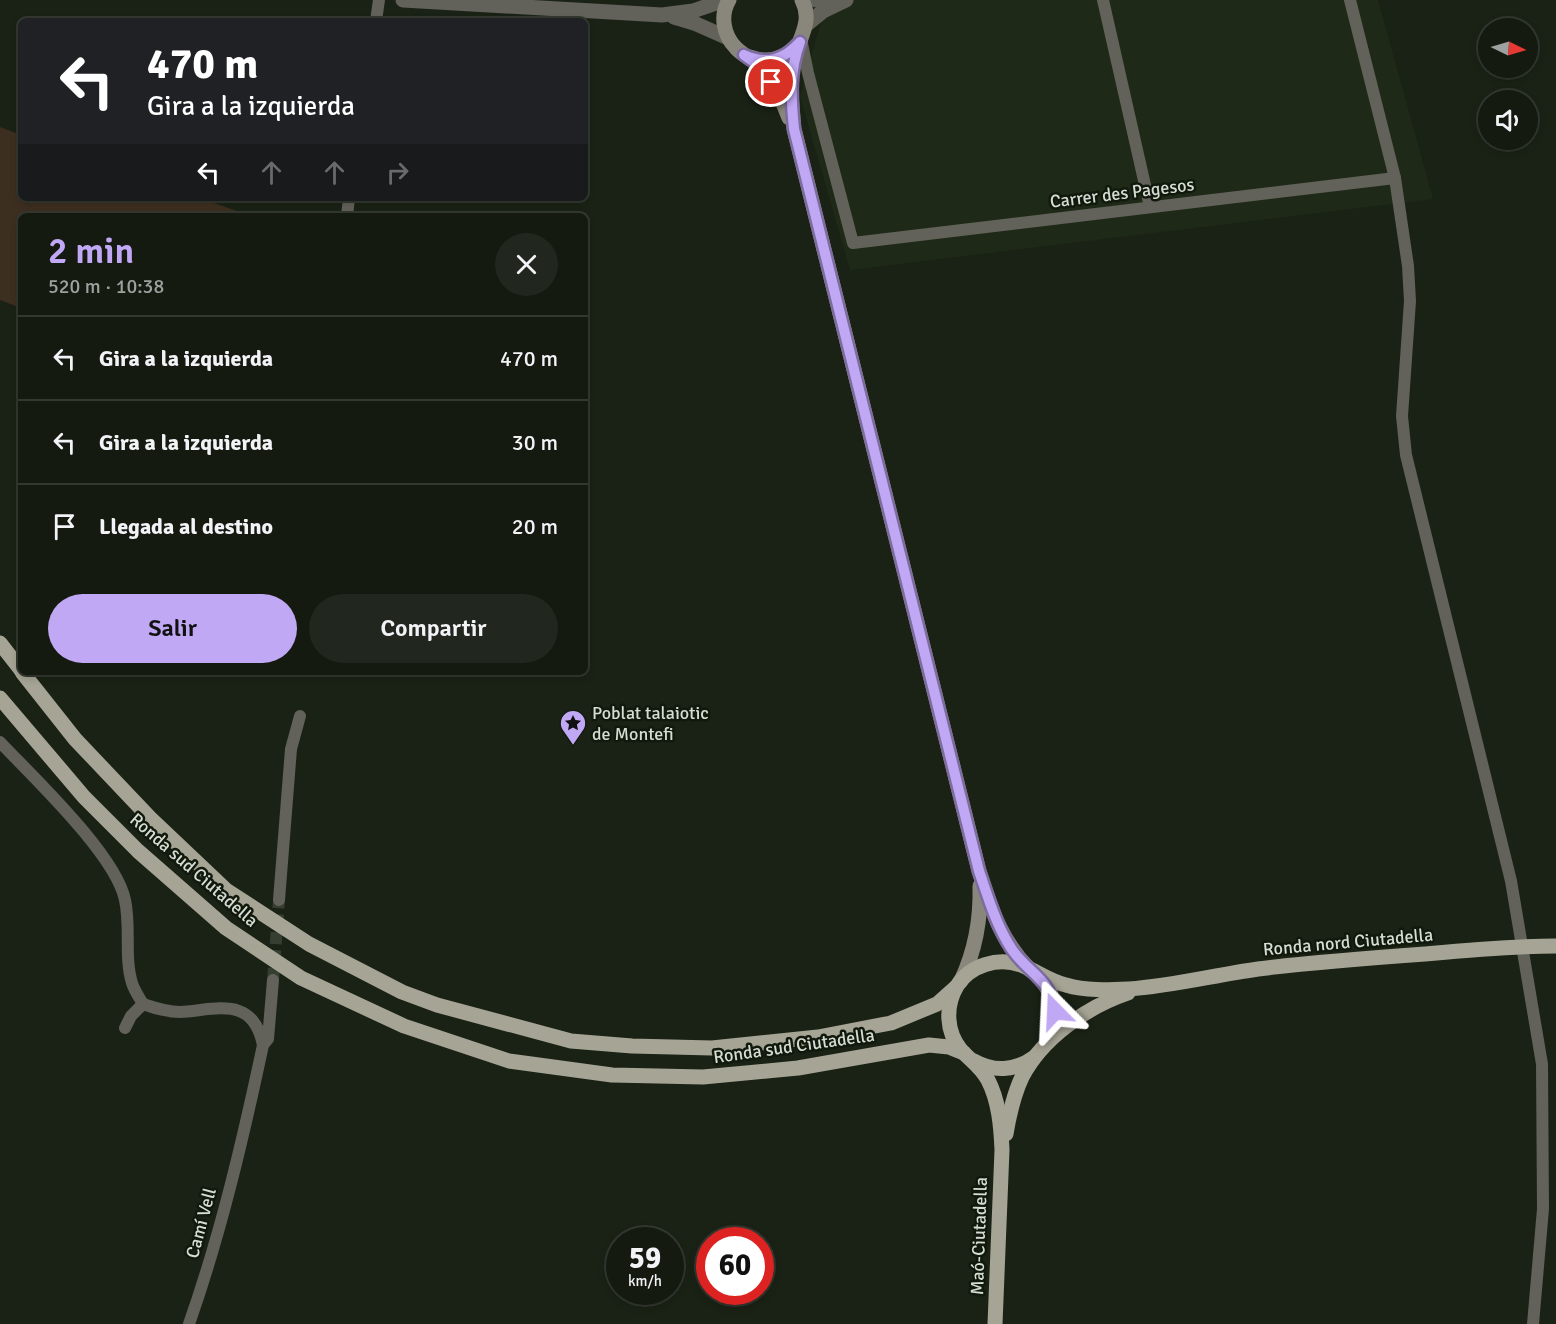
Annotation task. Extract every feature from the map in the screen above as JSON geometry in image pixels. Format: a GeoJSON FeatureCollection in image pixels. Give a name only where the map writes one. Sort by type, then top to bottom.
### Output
{"type":"FeatureCollection","features":[{"type":"Feature","properties":{"kind":"main road"},"geometry":{"type":"LineString","coordinates":[[727,0],[724,27],[728,38],[735,48],[758,65],[771,82],[783,102],[794,129],[979,871],[1001,931],[1012,951],[1047,986],[1054,1002],[1054,1028],[1043,1050],[1023,1065],[1006,1069],[988,1067],[968,1056]]}},
{"type":"Feature","properties":{"kind":"main road"},"geometry":{"type":"LineString","coordinates":[[794,129],[792,63],[807,15],[802,0]]}},
{"type":"Feature","properties":{"kind":"main road"},"geometry":{"type":"LineString","coordinates":[[744,55],[761,60],[779,58],[787,55],[802,36]]}},
{"type":"Feature","properties":{"kind":"main road","name":"Ronda sud Ciutadella"},"geometry":{"type":"LineString","coordinates":[[0,644],[18,666]]}},
{"type":"Feature","properties":{"kind":"main road","name":"Ronda sud Ciutadella"},"geometry":{"type":"LineString","coordinates":[[25,675],[75,739],[150,818],[226,890],[309,944],[402,992],[437,1005],[571,1041],[632,1046],[712,1048],[818,1037],[891,1023],[937,1004],[958,984]]}},
{"type":"Feature","properties":{"kind":"main road","name":"Ronda sud Ciutadella"},"geometry":{"type":"LineString","coordinates":[[0,699],[84,797],[138,851],[226,928],[301,978],[404,1026],[509,1061],[612,1075],[703,1077],[798,1068],[929,1045],[949,1047],[968,1056]]}},
{"type":"Feature","properties":{"kind":"main road"},"geometry":{"type":"LineString","coordinates":[[979,871],[980,903],[977,934],[951,999],[950,1026],[954,1039],[989,1082],[1000,1123],[1002,1150]]}},
{"type":"Feature","properties":{"kind":"main road","name":"Ronda nord Ciutadella"},"geometry":{"type":"LineString","coordinates":[[1146,988],[1258,969],[1366,958],[1524,946],[1556,946]]}},
{"type":"Feature","properties":{"kind":"main road"},"geometry":{"type":"LineString","coordinates":[[958,984],[973,970],[997,962],[1015,963],[1050,981],[1083,989],[1146,988]]}},
{"type":"Feature","properties":{"kind":"main road"},"geometry":{"type":"LineString","coordinates":[[1002,1150],[1022,1077],[1043,1050],[1059,1032],[1107,1001],[1146,988]]}},
{"type":"Feature","properties":{"kind":"main road","name":"Maó-Ciutadella"},"geometry":{"type":"LineString","coordinates":[[995,1324],[1002,1150]]}},
{"type":"Feature","properties":{"kind":"street"},"geometry":{"type":"LineString","coordinates":[[376,18],[379,0]]}},
{"type":"Feature","properties":{"kind":"street"},"geometry":{"type":"LineString","coordinates":[[403,0],[662,15],[693,11],[727,0]]}},
{"type":"Feature","properties":{"kind":"street"},"geometry":{"type":"LineString","coordinates":[[816,0],[840,0]]}},
{"type":"Feature","properties":{"kind":"street"},"geometry":{"type":"LineString","coordinates":[[802,36],[823,11],[846,0]]}},
{"type":"Feature","properties":{"kind":"street"},"geometry":{"type":"LineString","coordinates":[[1103,0],[1150,207]]}},
{"type":"Feature","properties":{"kind":"street"},"geometry":{"type":"LineString","coordinates":[[1350,0],[1395,178],[1408,266],[1410,301],[1402,416],[1406,455],[1506,860],[1524,946],[1542,1064],[1543,1209],[1533,1324]]}},
{"type":"Feature","properties":{"kind":"street"},"geometry":{"type":"LineString","coordinates":[[662,15],[694,23],[728,38]]}},
{"type":"Feature","properties":{"kind":"street","name":"Carrer des Pagesos"},"geometry":{"type":"LineString","coordinates":[[802,36],[808,73],[853,243],[1395,178]]}},
{"type":"Feature","properties":{"kind":"street"},"geometry":{"type":"LineString","coordinates":[[279,900],[291,749],[300,716]]}},
{"type":"Feature","properties":{"kind":"street"},"geometry":{"type":"LineString","coordinates":[[0,742],[70,816],[108,863],[125,900],[129,971],[133,986],[143,1004],[168,1011],[233,1008],[245,1013],[255,1024],[261,1032],[263,1045]]}},
{"type":"Feature","properties":{"kind":"street","name":"Camí Vell"},"geometry":{"type":"LineString","coordinates":[[189,1324],[204,1281],[245,1130],[263,1045],[268,1039],[273,980]]}},
{"type":"Feature","properties":{"kind":"street"},"geometry":{"type":"LineString","coordinates":[[125,1028],[131,1016],[143,1004]]}},
{"type":"Feature","properties":{"kind":"shaded area"},"geometry":{"type":"Polygon","coordinates":[[[814,0],[1378,0],[1433,199],[850,270],[800,96],[821,23],[814,0]]]}},
{"type":"Feature","properties":{"kind":"shaded area"},"geometry":{"type":"Polygon","coordinates":[[[0,127],[18,134],[18,201],[208,201],[242,213],[18,213],[18,307],[0,300],[0,127]]]}},
{"type":"Feature","properties":{"kind":"tunnel"},"geometry":{"type":"LineString","coordinates":[[273,980],[279,900]]}},
{"type":"Feature","properties":{"kind":"place","name":"Poblat talaiotic de Montefi"},"geometry":{"type":"Point","coordinates":[573,746]}},
{"type":"Feature","properties":{"kind":"route"},"geometry":{"type":"LineString","coordinates":[[771,82],[758,65],[744,55],[761,60],[779,58],[787,55],[800,42],[792,63],[791,100],[794,129],[979,871],[1001,931],[1012,951],[1047,986],[1055,1011]]}}]}
